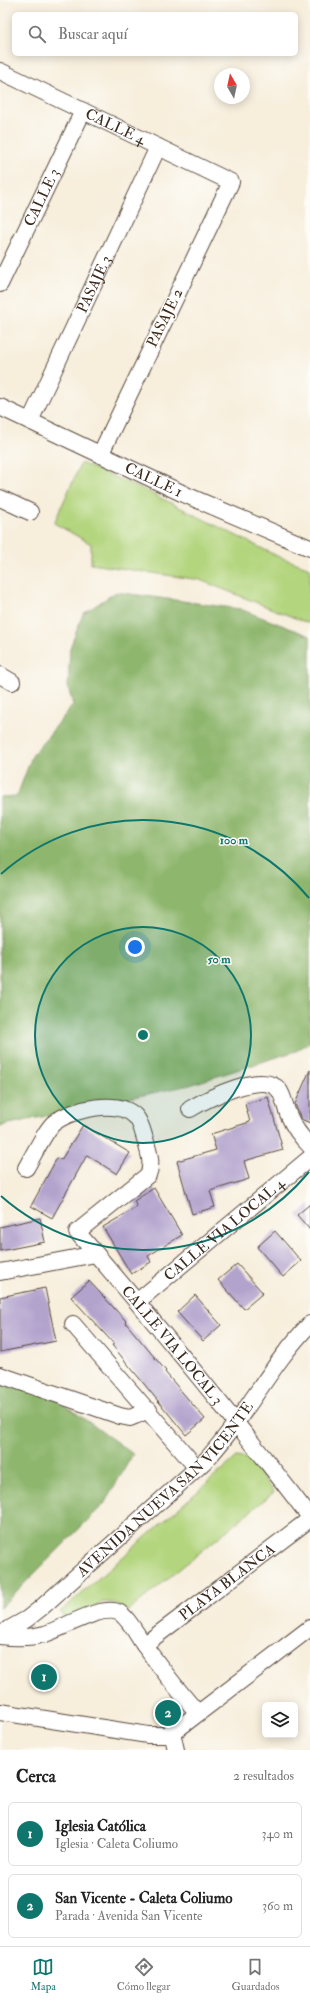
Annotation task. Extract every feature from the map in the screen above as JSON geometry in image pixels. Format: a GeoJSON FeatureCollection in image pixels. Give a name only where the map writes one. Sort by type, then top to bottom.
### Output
{"type":"FeatureCollection","features":[{"type":"Feature","properties":{"kind":"street","name":"CALLE 4"},"geometry":{"type":"LineString","coordinates":[[2,77],[83,111],[231,182]]}},
{"type":"Feature","properties":{"kind":"street","name":"CALLE 3"},"geometry":{"type":"LineString","coordinates":[[0,284],[83,111]]}},
{"type":"Feature","properties":{"kind":"street","name":"PASAJE 3"},"geometry":{"type":"LineString","coordinates":[[30,421],[158,147]]}},
{"type":"Feature","properties":{"kind":"street","name":"PASAJE 2"},"geometry":{"type":"LineString","coordinates":[[100,454],[231,182]]}},
{"type":"Feature","properties":{"kind":"street","name":"CALLE 1"},"geometry":{"type":"LineString","coordinates":[[0,406],[100,454],[310,548]]}},
{"type":"Feature","properties":{"kind":"street"},"geometry":{"type":"LineString","coordinates":[[0,498],[30,512]]}},
{"type":"Feature","properties":{"kind":"street"},"geometry":{"type":"LineString","coordinates":[[190,1109],[207,1100],[238,1088],[252,1084],[271,1085],[279,1090],[292,1124],[310,1146]]}},
{"type":"Feature","properties":{"kind":"street","name":"CALLE VIA LOCAL 3"},"geometry":{"type":"LineString","coordinates":[[26,1168],[54,1122],[72,1112],[95,1107],[124,1109],[135,1117],[142,1128],[150,1158],[151,1164],[148,1175],[77,1232],[138,1301],[237,1422],[310,1518]]}},
{"type":"Feature","properties":{"kind":"street","name":"CALLE VIA LOCAL 4"},"geometry":{"type":"LineString","coordinates":[[138,1301],[310,1158]]}},
{"type":"Feature","properties":{"kind":"street"},"geometry":{"type":"LineString","coordinates":[[0,1272],[96,1254]]}},
{"type":"Feature","properties":{"kind":"street"},"geometry":{"type":"LineString","coordinates":[[73,1324],[197,1468]]}},
{"type":"Feature","properties":{"kind":"street","name":"AVENIDA NUEVA SAN VICENTE"},"geometry":{"type":"LineString","coordinates":[[0,1635],[27,1619],[41,1608],[197,1468],[219,1446],[290,1347],[310,1324]]}},
{"type":"Feature","properties":{"kind":"street"},"geometry":{"type":"LineString","coordinates":[[0,1375],[120,1416],[130,1418],[148,1410]]}},
{"type":"Feature","properties":{"kind":"street","name":"PLAYA BLANCA"},"geometry":{"type":"LineString","coordinates":[[144,1645],[310,1518]]}},
{"type":"Feature","properties":{"kind":"street"},"geometry":{"type":"LineString","coordinates":[[0,1635],[24,1637],[40,1635],[98,1612],[110,1610],[124,1617],[144,1645],[197,1712]]}},
{"type":"Feature","properties":{"kind":"street"},"geometry":{"type":"LineString","coordinates":[[0,1712],[148,1735],[165,1735],[172,1732],[310,1628]]}},
{"type":"Feature","properties":{"kind":"street"},"geometry":{"type":"LineString","coordinates":[[172,1732],[176,1750]]}},
{"type":"Feature","properties":{"kind":"green space"},"geometry":{"type":"Polygon","coordinates":[[[81,463],[147,491],[277,556],[310,568],[310,624],[200,580],[91,564],[91,544],[54,523],[81,463]]]}},
{"type":"Feature","properties":{"kind":"green space"},"geometry":{"type":"Polygon","coordinates":[[[116,592],[240,609],[310,636],[310,1042],[296,1051],[190,1085],[0,1126],[0,797],[17,796],[32,756],[73,705],[68,687],[70,648],[83,614],[116,592]]]}},
{"type":"Feature","properties":{"kind":"green space"},"geometry":{"type":"Polygon","coordinates":[[[0,1379],[58,1400],[133,1454],[104,1504],[0,1608],[0,1379]]]}},
{"type":"Feature","properties":{"kind":"green space"},"geometry":{"type":"Polygon","coordinates":[[[237,1457],[249,1459],[274,1492],[127,1612],[114,1603],[103,1602],[66,1619],[60,1612],[237,1457]]]}},
{"type":"Feature","properties":{"kind":"building"},"geometry":{"type":"Polygon","coordinates":[[[310,1070],[310,1123],[301,1119],[295,1104],[310,1070]]]}},
{"type":"Feature","properties":{"kind":"building"},"geometry":{"type":"Polygon","coordinates":[[[268,1097],[283,1150],[244,1161],[249,1179],[210,1191],[215,1207],[192,1214],[177,1161],[216,1150],[211,1134],[250,1122],[245,1104],[268,1097]]]}},
{"type":"Feature","properties":{"kind":"building"},"geometry":{"type":"Polygon","coordinates":[[[83,1125],[130,1153],[117,1174],[87,1155],[52,1218],[31,1206],[57,1158],[61,1160],[83,1125]]]}},
{"type":"Feature","properties":{"kind":"building"},"geometry":{"type":"Polygon","coordinates":[[[154,1188],[182,1235],[148,1256],[151,1262],[131,1274],[103,1227],[137,1207],[134,1201],[154,1188]]]}},
{"type":"Feature","properties":{"kind":"building"},"geometry":{"type":"Polygon","coordinates":[[[310,1204],[310,1230],[297,1215],[310,1204]]]}},
{"type":"Feature","properties":{"kind":"building"},"geometry":{"type":"Polygon","coordinates":[[[40,1218],[45,1242],[0,1251],[0,1227],[40,1218]]]}},
{"type":"Feature","properties":{"kind":"building"},"geometry":{"type":"Polygon","coordinates":[[[275,1231],[301,1261],[283,1277],[257,1247],[275,1231]]]}},
{"type":"Feature","properties":{"kind":"building"},"geometry":{"type":"Polygon","coordinates":[[[237,1264],[263,1293],[244,1309],[218,1280],[237,1264]]]}},
{"type":"Feature","properties":{"kind":"building"},"geometry":{"type":"Polygon","coordinates":[[[89,1281],[126,1321],[125,1322],[166,1371],[165,1372],[205,1419],[186,1435],[112,1345],[114,1344],[71,1297],[89,1281]]]}},
{"type":"Feature","properties":{"kind":"building"},"geometry":{"type":"Polygon","coordinates":[[[45,1288],[56,1341],[0,1352],[0,1297],[45,1288]]]}},
{"type":"Feature","properties":{"kind":"building"},"geometry":{"type":"Polygon","coordinates":[[[195,1295],[221,1325],[203,1341],[177,1312],[195,1295]]]}},
{"type":"Feature","properties":{"kind":"place","name":"Iglesia Católica"},"geometry":{"type":"Point","coordinates":[44,1677]}},
{"type":"Feature","properties":{"kind":"place","name":"San Vicente - Caleta Coliumo"},"geometry":{"type":"Point","coordinates":[168,1713]}}]}
